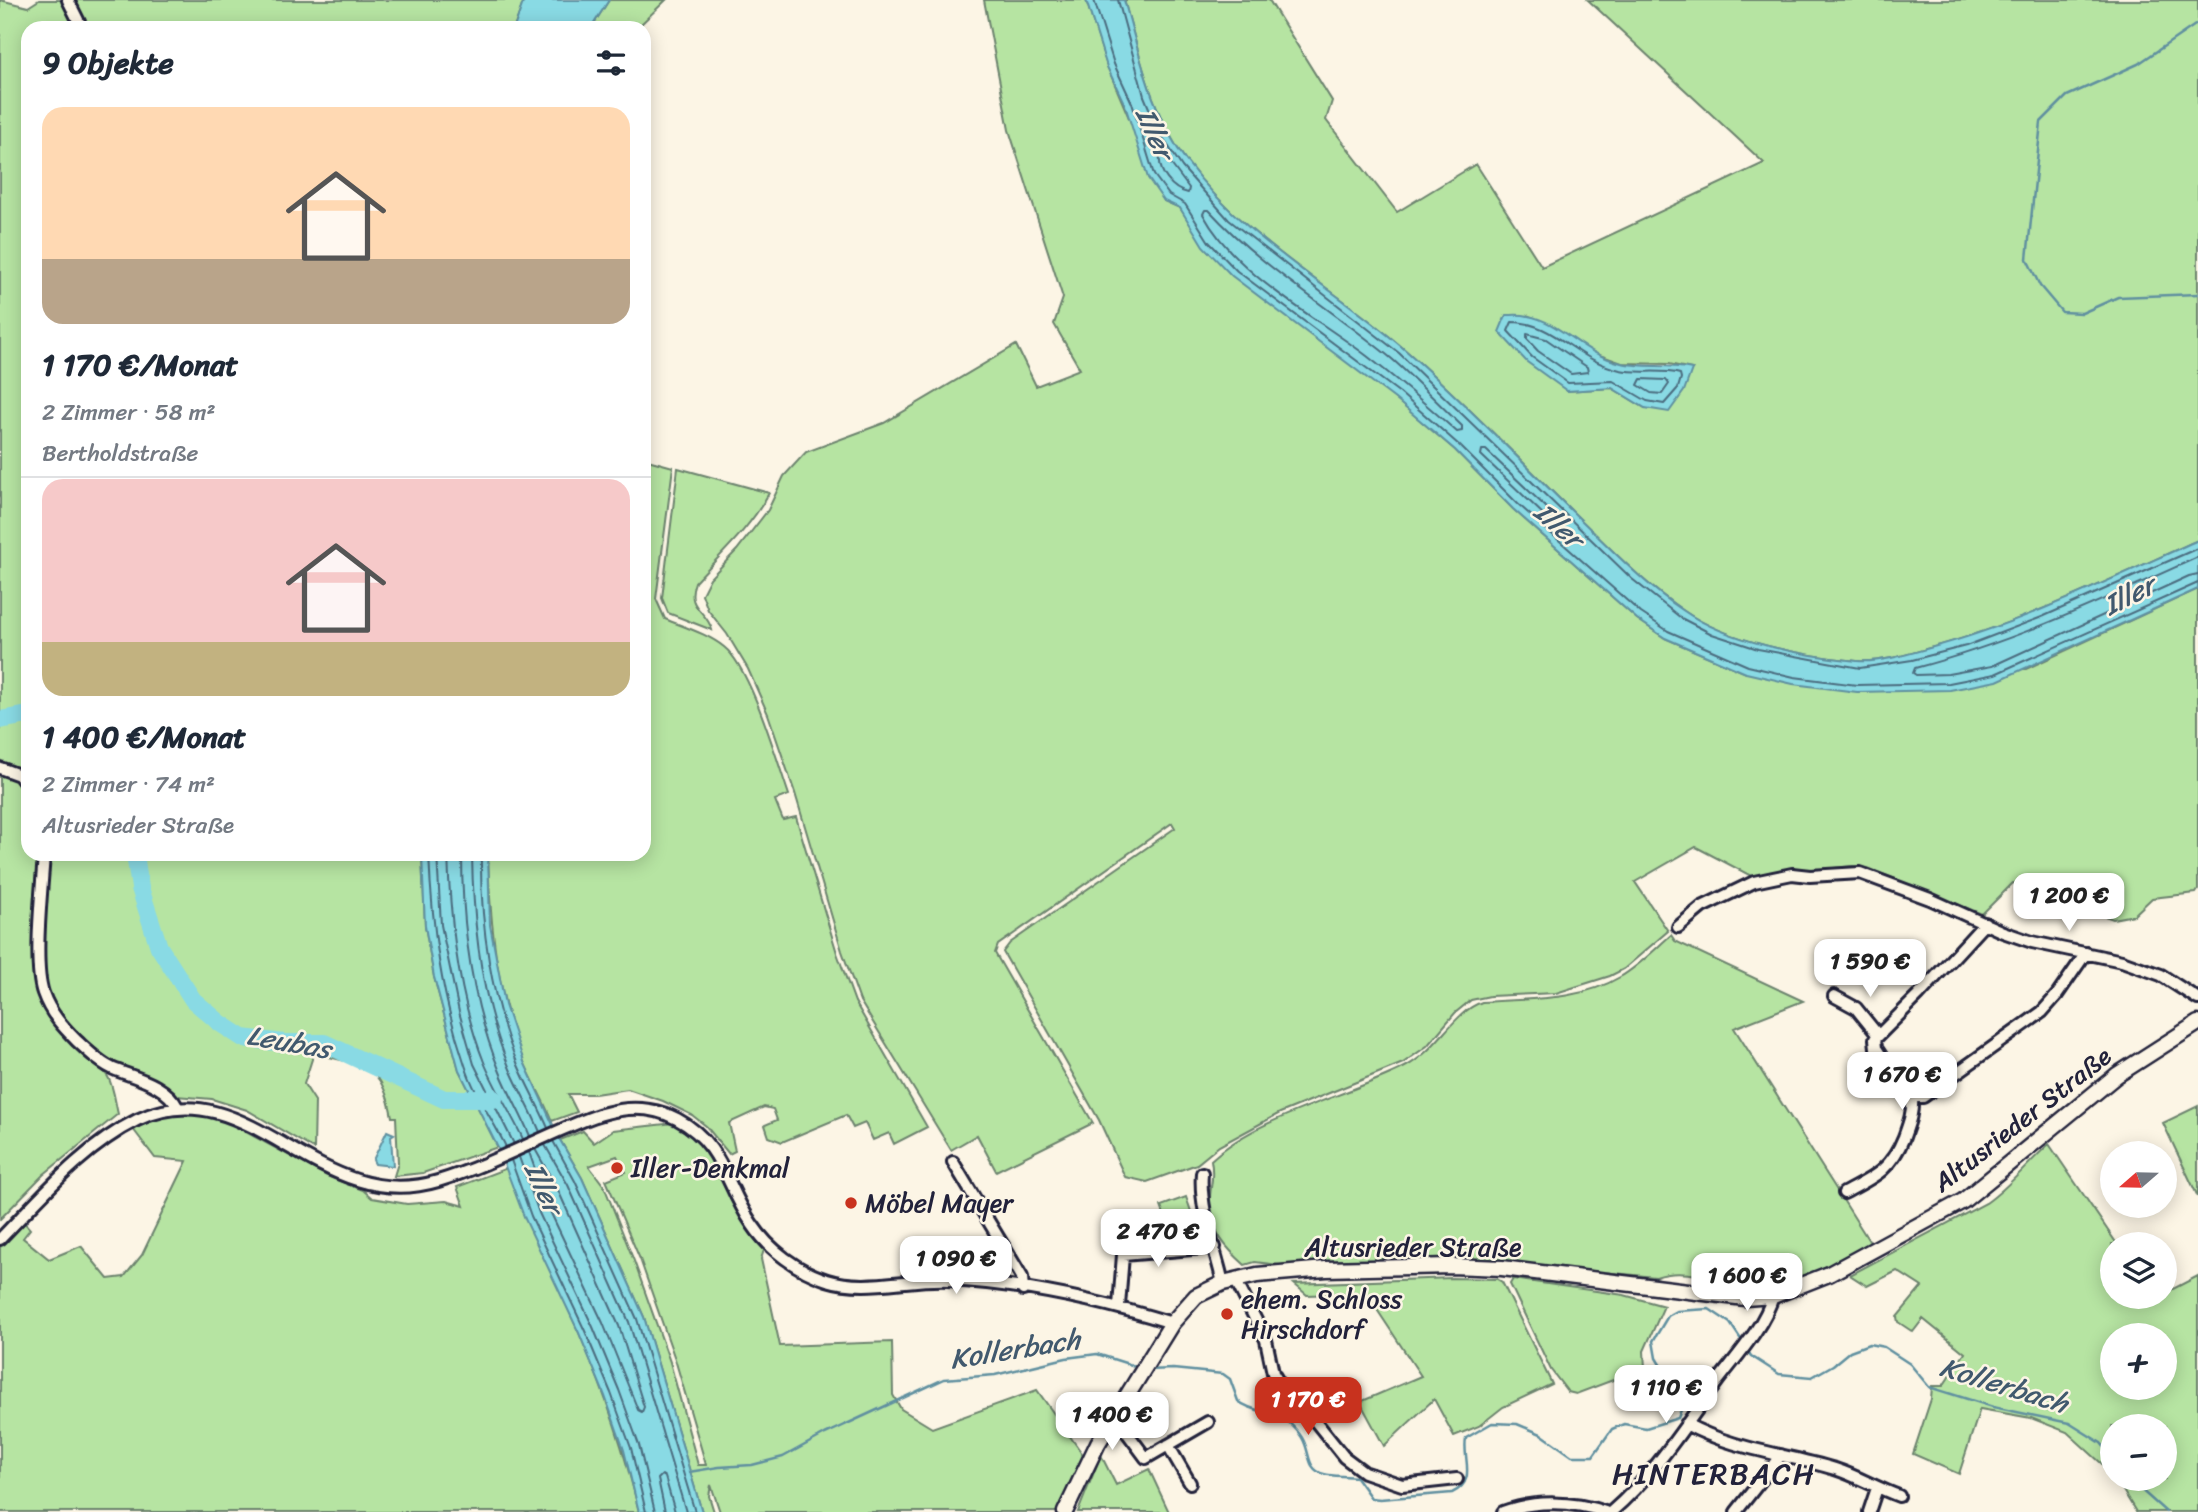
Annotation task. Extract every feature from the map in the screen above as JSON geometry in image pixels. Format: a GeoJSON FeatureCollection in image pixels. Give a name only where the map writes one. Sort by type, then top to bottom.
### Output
{"type":"FeatureCollection","features":[{"type":"Feature","properties":{"kind":"main road","name":"Altusrieder Straße"},"geometry":{"type":"LineString","coordinates":[[1065,1512],[1098,1443],[1172,1323],[1196,1296],[1229,1281],[1326,1269],[1451,1266],[1581,1276],[1745,1298],[1773,1296],[1829,1274],[1962,1201],[2117,1075],[2198,1023]]}},
{"type":"Feature","properties":{"kind":"street"},"geometry":{"type":"LineString","coordinates":[[68,0],[78,21]]}},
{"type":"Feature","properties":{"kind":"street"},"geometry":{"type":"LineString","coordinates":[[0,768],[21,778]]}},
{"type":"Feature","properties":{"kind":"street"},"geometry":{"type":"LineString","coordinates":[[44,861],[40,967],[42,991],[51,1011],[83,1047],[112,1069],[164,1091],[178,1108]]}},
{"type":"Feature","properties":{"kind":"street"},"geometry":{"type":"LineString","coordinates":[[1678,927],[1702,907],[1754,882],[1793,874],[1810,876],[1860,873],[1930,899],[2025,940],[2122,961],[2161,975],[2198,999]]}},
{"type":"Feature","properties":{"kind":"street"},"geometry":{"type":"LineString","coordinates":[[1985,923],[1918,996],[1877,1034],[1876,1048],[1904,1093],[1912,1099],[1923,1097],[1947,1081],[2042,1012],[2070,978],[2086,953]]}},
{"type":"Feature","properties":{"kind":"street"},"geometry":{"type":"LineString","coordinates":[[1834,996],[1856,1008],[1877,1034]]}},
{"type":"Feature","properties":{"kind":"street"},"geometry":{"type":"LineString","coordinates":[[1844,1193],[1891,1164],[1911,1119],[1912,1099]]}},
{"type":"Feature","properties":{"kind":"street"},"geometry":{"type":"LineString","coordinates":[[0,1239],[53,1185],[101,1143],[138,1120],[178,1108],[226,1114],[332,1172],[391,1187],[426,1185],[607,1112],[643,1109],[670,1115],[686,1124],[710,1145],[745,1214],[765,1241],[806,1271],[825,1279],[864,1284],[934,1279],[967,1281],[1119,1307],[1172,1323]]}},
{"type":"Feature","properties":{"kind":"street"},"geometry":{"type":"LineString","coordinates":[[953,1162],[1022,1278],[1023,1290]]}},
{"type":"Feature","properties":{"kind":"street"},"geometry":{"type":"LineString","coordinates":[[1202,1173],[1201,1185],[1215,1247],[1229,1281],[1266,1340],[1273,1373],[1282,1388],[1345,1457],[1364,1472],[1402,1485],[1457,1479]]}},
{"type":"Feature","properties":{"kind":"street"},"geometry":{"type":"LineString","coordinates":[[1119,1307],[1123,1255],[1215,1247]]}},
{"type":"Feature","properties":{"kind":"street"},"geometry":{"type":"LineString","coordinates":[[1611,1512],[1652,1471],[1747,1343],[1770,1308],[1773,1296]]}},
{"type":"Feature","properties":{"kind":"street"},"geometry":{"type":"LineString","coordinates":[[1114,1415],[1146,1458],[1208,1422]]}},
{"type":"Feature","properties":{"kind":"street"},"geometry":{"type":"LineString","coordinates":[[1686,1424],[1713,1439],[1735,1446],[1837,1469],[1899,1496]]}},
{"type":"Feature","properties":{"kind":"street"},"geometry":{"type":"LineString","coordinates":[[1168,1445],[1190,1483]]}},
{"type":"Feature","properties":{"kind":"street"},"geometry":{"type":"LineString","coordinates":[[1736,1512],[1781,1455]]}},
{"type":"Feature","properties":{"kind":"street"},"geometry":{"type":"LineString","coordinates":[[1869,1512],[1877,1488]]}},
{"type":"Feature","properties":{"kind":"street"},"geometry":{"type":"LineString","coordinates":[[1503,1512],[1535,1503],[1591,1507],[1605,1512]]}},
{"type":"Feature","properties":{"kind":"green space"},"geometry":{"type":"Polygon","coordinates":[[[0,0],[28,7],[39,0],[65,0],[76,21],[21,21],[21,861],[422,861],[425,926],[434,977],[459,1070],[498,1147],[423,1173],[394,1176],[398,1163],[396,1117],[392,1117],[382,1085],[368,1069],[314,1053],[304,1084],[315,1101],[314,1149],[247,1110],[212,1099],[176,1096],[113,1065],[84,1045],[38,992],[59,1031],[108,1077],[118,1114],[43,1175],[0,1219],[0,0]]]}},
{"type":"Feature","properties":{"kind":"green space"},"geometry":{"type":"Polygon","coordinates":[[[70,0],[524,0],[516,21],[80,21],[70,0]]]}},
{"type":"Feature","properties":{"kind":"green space"},"geometry":{"type":"Polygon","coordinates":[[[609,0],[666,0],[644,21],[596,21],[609,0]]]}},
{"type":"Feature","properties":{"kind":"green space"},"geometry":{"type":"Polygon","coordinates":[[[984,0],[1086,0],[1107,66],[1164,201],[1180,208],[1191,224],[1455,450],[1513,509],[1637,619],[1665,638],[1746,673],[2026,669],[2198,589],[2196,893],[2152,898],[2134,915],[2113,919],[2013,883],[1982,914],[1868,868],[1852,866],[1753,877],[1696,847],[1635,882],[1668,931],[1624,969],[1556,993],[1490,996],[1471,1000],[1455,1013],[1427,1046],[1403,1063],[1280,1113],[1219,1146],[1197,1164],[1147,1182],[1125,1177],[1099,1120],[1003,952],[1010,943],[1175,828],[1172,823],[998,945],[995,953],[1093,1123],[996,1171],[977,1135],[951,1150],[860,1001],[768,714],[748,669],[727,634],[708,610],[702,594],[710,578],[737,550],[768,510],[784,476],[806,452],[884,423],[1016,345],[1036,386],[1080,369],[1054,324],[1063,298],[1009,130],[984,0]]]}},
{"type":"Feature","properties":{"kind":"green space"},"geometry":{"type":"Polygon","coordinates":[[[1124,0],[1269,0],[1332,101],[1326,120],[1397,212],[1476,164],[1542,267],[1764,163],[1588,0],[2198,0],[2198,540],[1996,627],[1883,660],[1857,661],[1767,646],[1702,622],[1670,601],[1632,569],[1403,348],[1290,261],[1235,215],[1210,190],[1187,162],[1164,124],[1148,84],[1124,0]],[[1529,316],[1567,391],[1612,388],[1645,408],[1692,369],[1669,364],[1622,363],[1588,351],[1553,326],[1529,316]]]}},
{"type":"Feature","properties":{"kind":"green space"},"geometry":{"type":"Polygon","coordinates":[[[651,461],[673,467],[656,599],[665,619],[718,642],[734,658],[744,674],[762,716],[789,795],[775,800],[783,820],[796,817],[837,953],[855,1002],[927,1127],[894,1144],[889,1133],[873,1140],[865,1123],[853,1128],[846,1115],[782,1142],[769,1137],[765,1125],[777,1120],[773,1109],[764,1107],[729,1123],[735,1151],[729,1154],[706,1126],[692,1115],[628,1089],[595,1094],[568,1094],[577,1112],[552,1121],[524,1062],[507,1012],[491,907],[488,861],[651,861],[651,461]]]}},
{"type":"Feature","properties":{"kind":"green space"},"geometry":{"type":"Polygon","coordinates":[[[678,468],[769,493],[745,529],[695,582],[695,604],[712,630],[668,613],[662,598],[678,468]]]}},
{"type":"Feature","properties":{"kind":"green space"},"geometry":{"type":"Polygon","coordinates":[[[1671,935],[1675,941],[1803,1001],[1734,1028],[1871,1244],[1808,1277],[1781,1286],[1753,1287],[1683,1273],[1656,1277],[1504,1263],[1287,1266],[1255,1262],[1245,1265],[1221,1239],[1211,1214],[1211,1160],[1231,1144],[1278,1119],[1405,1067],[1426,1051],[1462,1014],[1482,1002],[1570,995],[1604,985],[1634,968],[1671,935]]]}},
{"type":"Feature","properties":{"kind":"green space"},"geometry":{"type":"Polygon","coordinates":[[[2198,1106],[2198,1197],[2177,1153],[2177,1141],[2172,1141],[2163,1123],[2198,1106]]]}},
{"type":"Feature","properties":{"kind":"green space"},"geometry":{"type":"Polygon","coordinates":[[[181,1114],[207,1115],[222,1119],[327,1176],[363,1190],[372,1198],[407,1204],[446,1201],[464,1206],[457,1187],[507,1168],[532,1232],[598,1379],[621,1444],[639,1512],[0,1512],[0,1247],[24,1222],[30,1229],[23,1238],[49,1259],[81,1246],[108,1279],[124,1277],[142,1255],[187,1161],[155,1158],[133,1129],[159,1118],[181,1114]]]}},
{"type":"Feature","properties":{"kind":"green space"},"geometry":{"type":"Polygon","coordinates":[[[674,1123],[710,1154],[748,1229],[764,1250],[761,1259],[780,1346],[892,1342],[893,1395],[901,1409],[932,1428],[1037,1390],[1084,1456],[1058,1512],[720,1512],[711,1485],[709,1496],[714,1512],[702,1512],[644,1317],[582,1178],[560,1140],[583,1131],[594,1143],[613,1130],[674,1123]],[[617,1156],[589,1166],[604,1186],[634,1261],[670,1362],[698,1465],[706,1465],[675,1359],[640,1259],[606,1180],[626,1172],[617,1156]]]}},
{"type":"Feature","properties":{"kind":"green space"},"geometry":{"type":"Polygon","coordinates":[[[2049,1144],[2109,1232],[2100,1232],[2100,1309],[2177,1309],[2177,1287],[2198,1276],[2198,1512],[2136,1512],[2123,1491],[2177,1491],[2177,1414],[2100,1414],[2100,1462],[2067,1432],[2031,1418],[1980,1409],[1959,1474],[1913,1454],[1931,1399],[1932,1386],[1943,1386],[1965,1353],[1923,1319],[1913,1332],[1898,1322],[1897,1317],[1922,1287],[1897,1271],[1867,1286],[1850,1275],[1986,1203],[2049,1144]]]}},
{"type":"Feature","properties":{"kind":"green space"},"geometry":{"type":"Polygon","coordinates":[[[1186,1197],[1200,1237],[1175,1245],[1161,1206],[1186,1197]]]}},
{"type":"Feature","properties":{"kind":"green space"},"geometry":{"type":"Polygon","coordinates":[[[1452,1278],[1497,1279],[1502,1282],[1552,1384],[1503,1407],[1479,1426],[1454,1436],[1434,1399],[1384,1446],[1360,1402],[1421,1376],[1366,1293],[1307,1295],[1294,1284],[1452,1278]]]}},
{"type":"Feature","properties":{"kind":"green space"},"geometry":{"type":"Polygon","coordinates":[[[1513,1279],[1624,1295],[1664,1306],[1644,1351],[1645,1368],[1576,1394],[1568,1392],[1551,1370],[1510,1284],[1513,1279]]]}},
{"type":"Feature","properties":{"kind":"green space"},"geometry":{"type":"Polygon","coordinates":[[[1101,1455],[1116,1485],[1149,1469],[1169,1512],[1078,1512],[1101,1455]]]}},
{"type":"Feature","properties":{"kind":"water"},"geometry":{"type":"Polygon","coordinates":[[[524,0],[609,0],[596,21],[516,21],[524,0]]]}},
{"type":"Feature","properties":{"kind":"water","name":"Iller"},"geometry":{"type":"Polygon","coordinates":[[[1086,0],[1124,0],[1141,63],[1164,124],[1187,162],[1210,190],[1235,215],[1290,261],[1403,348],[1630,567],[1670,601],[1702,622],[1767,646],[1836,659],[1874,661],[1918,651],[1996,627],[2064,600],[2198,540],[2198,589],[1997,681],[1950,690],[1857,692],[1793,684],[1746,673],[1665,638],[1637,619],[1513,509],[1455,450],[1395,399],[1232,276],[1203,246],[1180,208],[1164,201],[1148,178],[1125,105],[1107,67],[1086,0]]]}},
{"type":"Feature","properties":{"kind":"water"},"geometry":{"type":"Polygon","coordinates":[[[1506,315],[1540,319],[1596,353],[1621,363],[1692,369],[1684,391],[1669,412],[1645,408],[1612,388],[1567,391],[1527,362],[1499,332],[1506,315]]]}},
{"type":"Feature","properties":{"kind":"water","name":"Iller"},"geometry":{"type":"Polygon","coordinates":[[[422,861],[488,861],[490,925],[505,1005],[524,1062],[560,1140],[582,1178],[644,1317],[702,1512],[639,1512],[624,1450],[605,1396],[579,1333],[525,1219],[498,1148],[459,1070],[434,977],[425,926],[422,861]]]}},
{"type":"Feature","properties":{"kind":"water"},"geometry":{"type":"Polygon","coordinates":[[[387,1131],[394,1134],[391,1136],[393,1166],[375,1164],[373,1160],[387,1131]]]}},
{"type":"Feature","properties":{"kind":"waterway"},"geometry":{"type":"LineString","coordinates":[[2198,23],[2138,64],[2067,96],[2041,122],[2027,259],[2040,286],[2062,312],[2082,313],[2118,297],[2198,294]]}},
{"type":"Feature","properties":{"kind":"waterway","name":"Leubas"},"geometry":{"type":"LineString","coordinates":[[0,720],[21,716]]}},
{"type":"Feature","properties":{"kind":"waterway","name":"Leubas"},"geometry":{"type":"LineString","coordinates":[[136,861],[140,888],[159,947],[193,1000],[220,1023],[243,1038],[284,1043],[324,1043],[444,1099],[494,1099]]}},
{"type":"Feature","properties":{"kind":"waterway","name":"Kollerbach"},"geometry":{"type":"LineString","coordinates":[[1148,1370],[1173,1369],[1223,1374],[1230,1379],[1238,1401],[1279,1416],[1299,1433],[1315,1469],[1328,1475],[1356,1477],[1371,1498],[1380,1499],[1452,1493],[1460,1488],[1467,1476],[1466,1438],[1492,1423],[1517,1424],[1541,1434],[1572,1456],[1593,1456],[1612,1429],[1624,1424],[1646,1428],[1678,1418],[1681,1399],[1656,1358],[1653,1341],[1668,1316],[1677,1311],[1709,1309],[1730,1323],[1744,1344]]}},
{"type":"Feature","properties":{"kind":"waterway","name":"Kollerbach"},"geometry":{"type":"LineString","coordinates":[[1747,1350],[1751,1356],[1779,1374],[1812,1377],[1850,1351],[1869,1344],[1884,1347],[1910,1364],[1929,1387],[1993,1407],[2069,1423],[2100,1442]]}},
{"type":"Feature","properties":{"kind":"waterway","name":"Kollerbach"},"geometry":{"type":"LineString","coordinates":[[689,1472],[752,1465],[783,1457],[825,1434],[944,1379],[995,1375],[1066,1358],[1097,1354],[1138,1367]]}},
{"type":"Feature","properties":{"kind":"waterway","name":"Kollerbach"},"geometry":{"type":"LineString","coordinates":[[2142,1491],[2166,1512]]}},
{"type":"Feature","properties":{"kind":"place","name":"Iller-Denkmal"},"geometry":{"type":"Point","coordinates":[617,1168]}},
{"type":"Feature","properties":{"kind":"place","name":"Möbel Mayer"},"geometry":{"type":"Point","coordinates":[851,1203]}},
{"type":"Feature","properties":{"kind":"place","name":"ehem. Schloss Hirschdorf"},"geometry":{"type":"Point","coordinates":[1227,1314]}},
{"type":"Feature","properties":{"kind":"district","name":"HINTERBACH"},"geometry":{"type":"Point","coordinates":[1714,1474]}}]}
